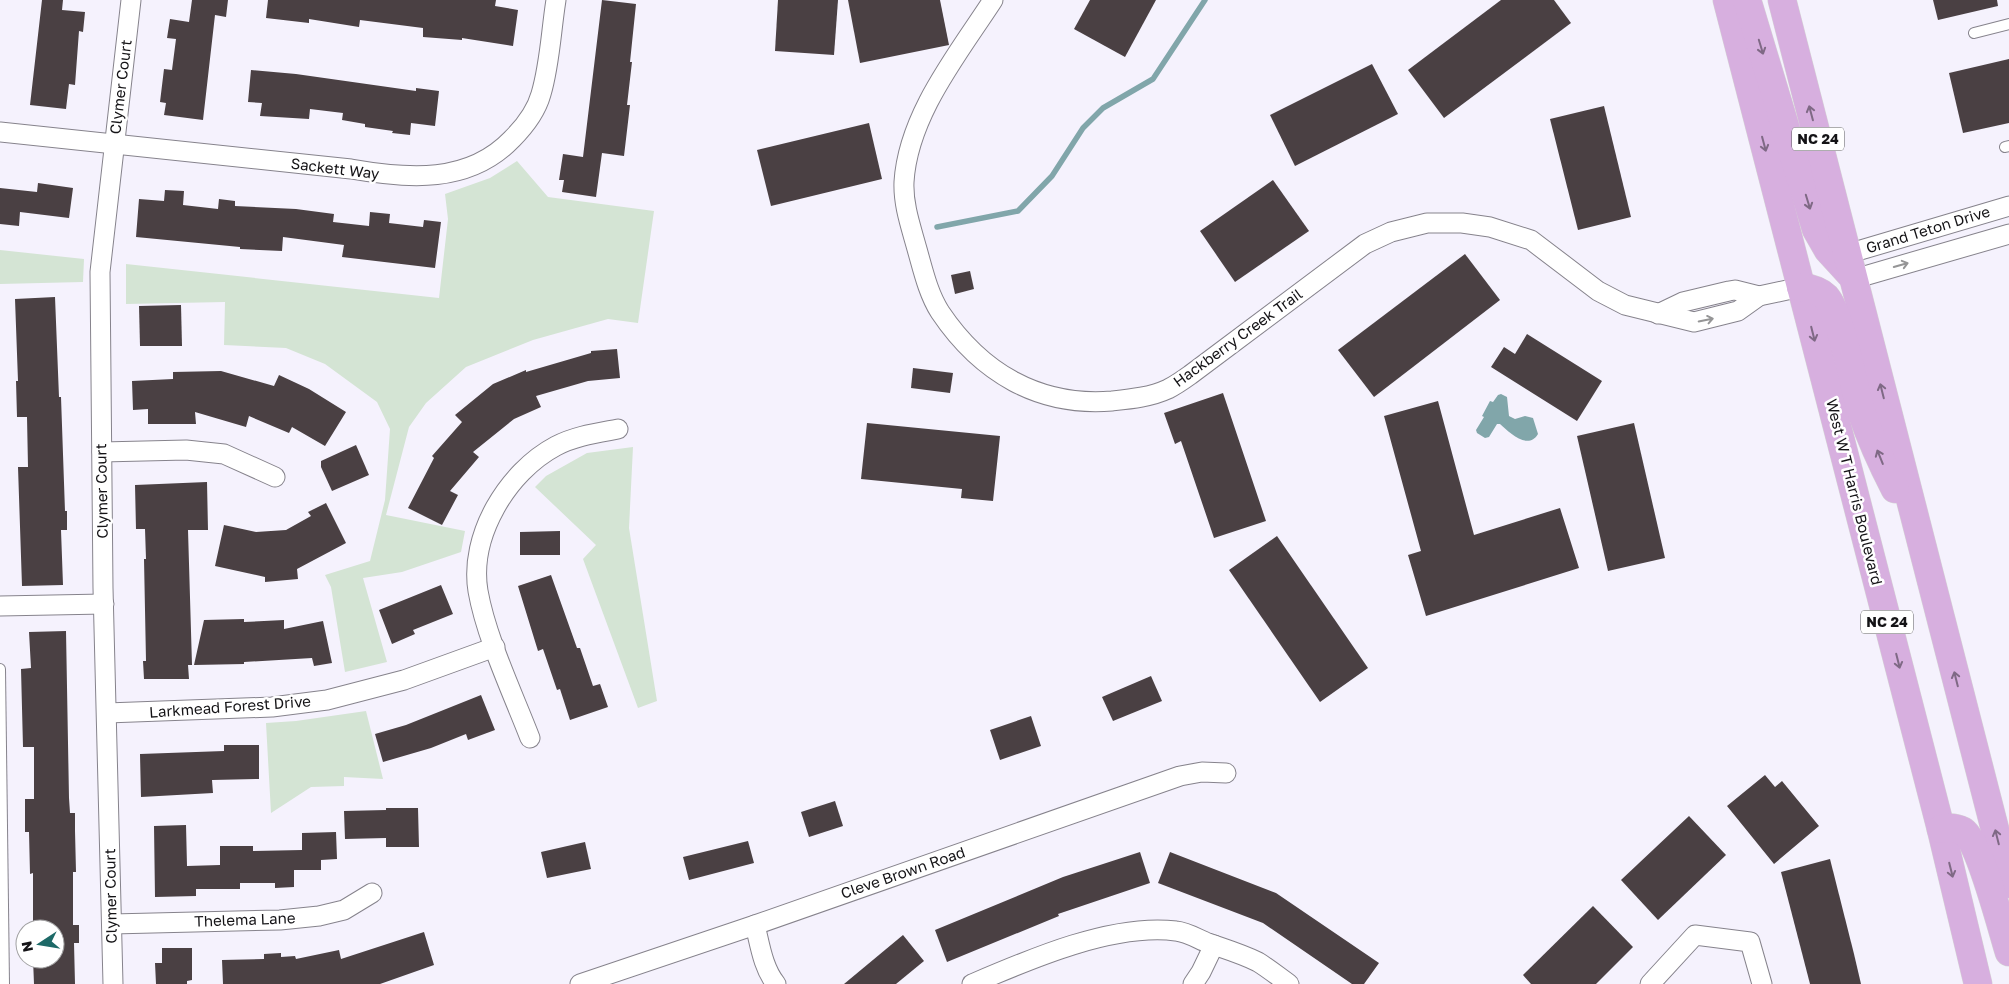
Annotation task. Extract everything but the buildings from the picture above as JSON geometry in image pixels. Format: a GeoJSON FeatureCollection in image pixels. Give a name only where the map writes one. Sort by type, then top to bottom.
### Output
{"type":"FeatureCollection","features":[{"type":"Feature","properties":{"kind":"main road","name":"West W T Harris Boulevard"},"geometry":{"type":"LineString","coordinates":[[1727,0],[1941,829],[1978,984]]}},
{"type":"Feature","properties":{"kind":"main road"},"geometry":{"type":"LineString","coordinates":[[1747,0],[1816,229],[1828,250],[1851,266]]}},
{"type":"Feature","properties":{"kind":"main road","name":"NC 24"},"geometry":{"type":"LineString","coordinates":[[1782,0],[2009,884]]}},
{"type":"Feature","properties":{"kind":"main road"},"geometry":{"type":"LineString","coordinates":[[1801,287],[1812,288],[1825,296],[1832,307],[1839,326],[1862,412],[1884,468],[1918,532]]}},
{"type":"Feature","properties":{"kind":"main road"},"geometry":{"type":"LineString","coordinates":[[1941,829],[1950,826],[1965,832],[1978,854],[2009,952]]}},
{"type":"Feature","properties":{"kind":"main road"},"geometry":{"type":"LineString","coordinates":[[1972,956],[1990,976],[1993,984]]}},
{"type":"Feature","properties":{"kind":"street","name":"Clymer Court"},"geometry":{"type":"LineString","coordinates":[[113,984],[104,604],[100,272],[131,0]]}},
{"type":"Feature","properties":{"kind":"street","name":"Sackett Way"},"geometry":{"type":"LineString","coordinates":[[0,132],[408,177],[448,174],[471,168],[492,157],[522,129],[532,114],[540,96],[546,71],[556,0]]}},
{"type":"Feature","properties":{"kind":"street","name":"Hackberry Creek Trail"},"geometry":{"type":"LineString","coordinates":[[993,0],[933,93],[918,125],[908,154],[904,182],[906,210],[926,285],[939,311],[956,333],[989,368],[1029,390],[1071,401],[1096,402],[1145,397],[1168,389],[1190,375],[1365,244],[1391,232],[1427,223],[1472,224],[1490,227],[1531,240],[1598,291],[1625,305],[1694,322],[1738,311],[1759,296],[1801,287]]}},
{"type":"Feature","properties":{"kind":"street","name":"Grand Teton Drive"},"geometry":{"type":"LineString","coordinates":[[1851,266],[2009,206]]}},
{"type":"Feature","properties":{"kind":"street","name":"Grand Teton Drive"},"geometry":{"type":"LineString","coordinates":[[1851,266],[2009,234]]}},
{"type":"Feature","properties":{"kind":"street"},"geometry":{"type":"LineString","coordinates":[[530,738],[495,647],[478,591],[476,563],[483,537],[501,500],[526,468],[554,447],[569,440],[618,429]]}},
{"type":"Feature","properties":{"kind":"street"},"geometry":{"type":"LineString","coordinates":[[102,452],[186,450],[224,454],[276,477]]}},
{"type":"Feature","properties":{"kind":"street"},"geometry":{"type":"LineString","coordinates":[[0,606],[104,604]]}},
{"type":"Feature","properties":{"kind":"street","name":"Larkmead Forest Drive"},"geometry":{"type":"LineString","coordinates":[[107,713],[272,707],[327,700],[404,680],[495,647]]}},
{"type":"Feature","properties":{"kind":"street","name":"Cleve Brown Road"},"geometry":{"type":"LineString","coordinates":[[580,984],[755,925],[1180,776],[1202,772],[1226,773]]}},
{"type":"Feature","properties":{"kind":"street","name":"Thelema Lane"},"geometry":{"type":"LineString","coordinates":[[112,924],[280,920],[318,916],[344,910],[372,893]]}},
{"type":"Feature","properties":{"kind":"street"},"geometry":{"type":"LineString","coordinates":[[755,925],[765,966],[776,984]]}},
{"type":"Feature","properties":{"kind":"street"},"geometry":{"type":"LineString","coordinates":[[972,984],[1004,970],[1088,941],[1114,934],[1153,929],[1179,931],[1259,963],[1289,984]]}},
{"type":"Feature","properties":{"kind":"street"},"geometry":{"type":"LineString","coordinates":[[1650,984],[1696,935],[1750,942],[1762,984]]}},
{"type":"Feature","properties":{"kind":"street"},"geometry":{"type":"LineString","coordinates":[[1193,984],[1214,945]]}},
{"type":"Feature","properties":{"kind":"lane"},"geometry":{"type":"LineString","coordinates":[[1974,33],[2009,24]]}},
{"type":"Feature","properties":{"kind":"lane"},"geometry":{"type":"LineString","coordinates":[[0,669],[4,984]]}},
{"type":"Feature","properties":{"kind":"shaded area"},"geometry":{"type":"Polygon","coordinates":[[[517,161],[548,197],[654,211],[638,323],[608,319],[533,340],[466,367],[426,403],[409,427],[386,515],[465,531],[461,552],[402,572],[363,578],[387,662],[345,672],[331,587],[325,575],[370,561],[385,500],[390,429],[377,402],[325,364],[286,348],[224,345],[225,302],[126,304],[126,264],[439,298],[448,219],[445,194],[490,178],[517,161]]]}},
{"type":"Feature","properties":{"kind":"shaded area"},"geometry":{"type":"Polygon","coordinates":[[[0,250],[84,259],[83,282],[0,284],[0,250]]]}},
{"type":"Feature","properties":{"kind":"shaded area"},"geometry":{"type":"Polygon","coordinates":[[[1501,394],[1507,397],[1509,416],[1515,419],[1525,416],[1533,418],[1538,434],[1534,439],[1529,441],[1519,438],[1500,424],[1497,424],[1489,437],[1485,438],[1477,433],[1476,430],[1484,417],[1482,416],[1490,401],[1493,402],[1501,394]]]}},
{"type":"Feature","properties":{"kind":"shaded area"},"geometry":{"type":"Polygon","coordinates":[[[633,447],[629,528],[657,701],[638,708],[583,559],[596,545],[535,487],[546,476],[587,453],[633,447]]]}},
{"type":"Feature","properties":{"kind":"shaded area"},"geometry":{"type":"Polygon","coordinates":[[[366,711],[383,779],[344,777],[344,786],[311,787],[271,813],[266,723],[296,721],[366,711]]]}},
{"type":"Feature","properties":{"kind":"waterway"},"geometry":{"type":"LineString","coordinates":[[937,227],[1018,211],[1052,176],[1083,128],[1103,108],[1153,79],[1205,0]]}}]}
